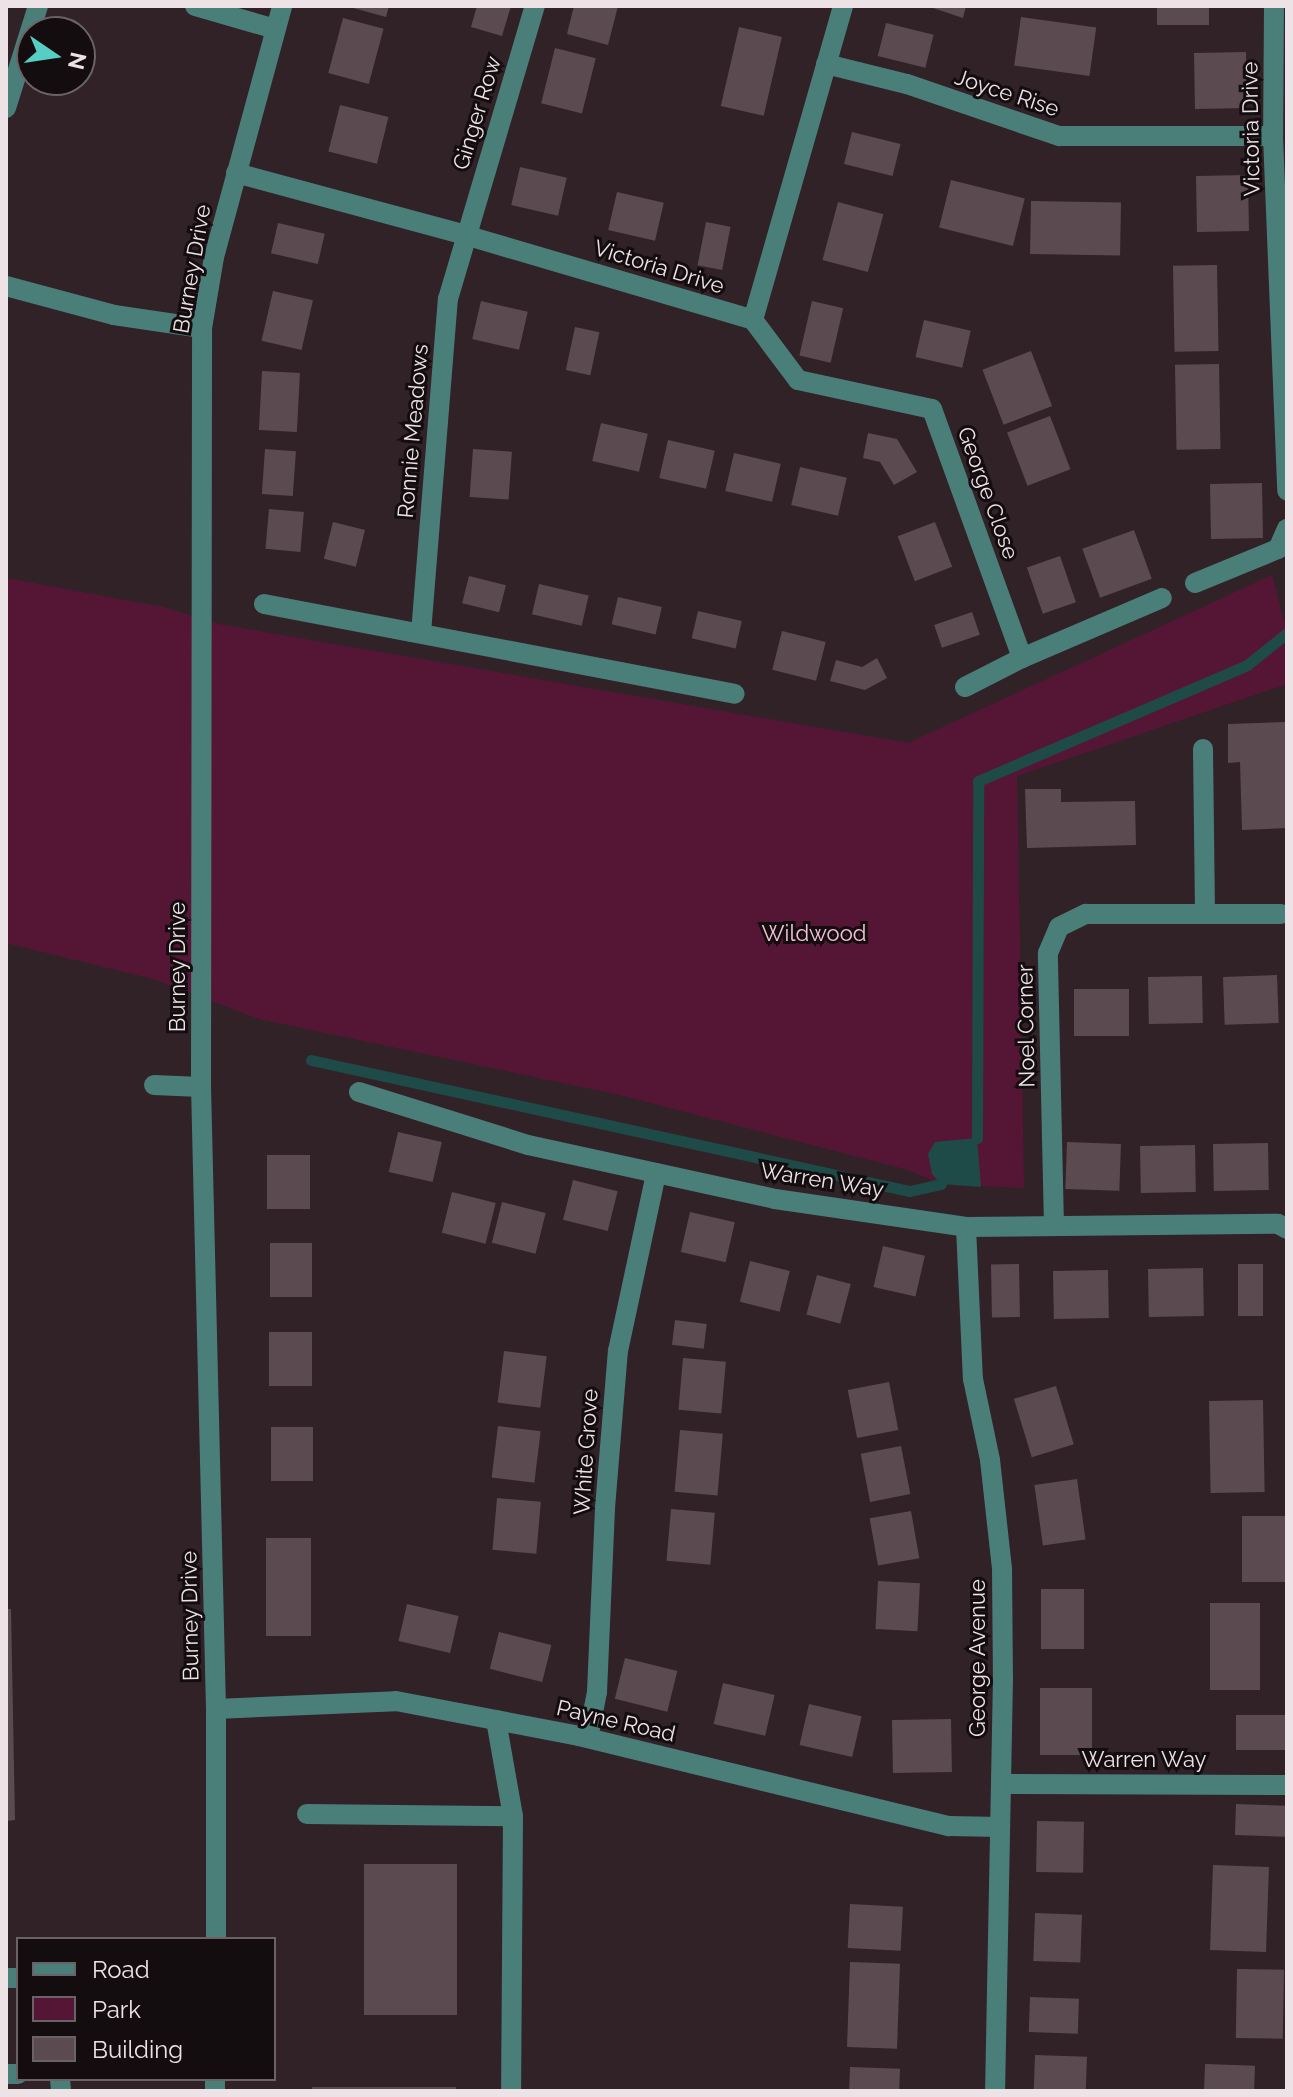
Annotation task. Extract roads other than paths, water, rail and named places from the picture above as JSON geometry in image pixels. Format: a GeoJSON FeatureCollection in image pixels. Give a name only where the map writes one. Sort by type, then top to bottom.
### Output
{"type":"FeatureCollection","features":[{"type":"Feature","properties":{"kind":"street"},"geometry":{"type":"LineString","coordinates":[[6,108],[38,6]]}},
{"type":"Feature","properties":{"kind":"street"},"geometry":{"type":"LineString","coordinates":[[195,6],[275,29]]}},
{"type":"Feature","properties":{"kind":"street","name":"Burney Drive"},"geometry":{"type":"LineString","coordinates":[[216,1937],[216,1709],[201,1087],[202,328],[214,257],[282,6]]}},
{"type":"Feature","properties":{"kind":"street","name":"Ginger Row"},"geometry":{"type":"LineString","coordinates":[[465,235],[535,6]]}},
{"type":"Feature","properties":{"kind":"street"},"geometry":{"type":"LineString","coordinates":[[753,320],[843,6]]}},
{"type":"Feature","properties":{"kind":"street","name":"Victoria Drive"},"geometry":{"type":"LineString","coordinates":[[1274,6],[1273,136],[1287,491]]}},
{"type":"Feature","properties":{"kind":"street","name":"Joyce Rise"},"geometry":{"type":"LineString","coordinates":[[826,64],[907,84],[1059,136],[1273,136]]}},
{"type":"Feature","properties":{"kind":"street","name":"Victoria Drive"},"geometry":{"type":"LineString","coordinates":[[236,173],[465,235],[753,320]]}},
{"type":"Feature","properties":{"kind":"street","name":"Ronnie Meadows"},"geometry":{"type":"LineString","coordinates":[[421,633],[448,299],[465,235]]}},
{"type":"Feature","properties":{"kind":"street"},"geometry":{"type":"LineString","coordinates":[[6,286],[114,315],[202,328]]}},
{"type":"Feature","properties":{"kind":"street","name":"George Close"},"geometry":{"type":"LineString","coordinates":[[753,320],[798,380],[932,409],[1022,658]]}},
{"type":"Feature","properties":{"kind":"street"},"geometry":{"type":"LineString","coordinates":[[1195,583],[1278,549],[1287,529]]}},
{"type":"Feature","properties":{"kind":"street"},"geometry":{"type":"LineString","coordinates":[[965,687],[1022,658],[1162,598]]}},
{"type":"Feature","properties":{"kind":"street"},"geometry":{"type":"LineString","coordinates":[[264,604],[734,694]]}},
{"type":"Feature","properties":{"kind":"street"},"geometry":{"type":"LineString","coordinates":[[1203,749],[1205,914]]}},
{"type":"Feature","properties":{"kind":"street","name":"Noel Corner"},"geometry":{"type":"LineString","coordinates":[[1054,1226],[1048,953],[1059,927],[1086,914],[1281,914]]}},
{"type":"Feature","properties":{"kind":"street"},"geometry":{"type":"LineString","coordinates":[[154,1085],[201,1087]]}},
{"type":"Feature","properties":{"kind":"street","name":"Warren Way"},"geometry":{"type":"LineString","coordinates":[[359,1092],[528,1145],[775,1199],[966,1227],[1278,1224],[1287,1229]]}},
{"type":"Feature","properties":{"kind":"street","name":"White Grove"},"geometry":{"type":"LineString","coordinates":[[588,1738],[597,1692],[605,1508],[618,1351],[656,1173]]}},
{"type":"Feature","properties":{"kind":"street","name":"George Avenue"},"geometry":{"type":"LineString","coordinates":[[966,1227],[973,1379],[990,1460],[1002,1569],[995,2091]]}},
{"type":"Feature","properties":{"kind":"street","name":"Payne Road"},"geometry":{"type":"LineString","coordinates":[[216,1709],[396,1701],[588,1738],[949,1826],[1000,1827]]}},
{"type":"Feature","properties":{"kind":"street"},"geometry":{"type":"LineString","coordinates":[[496,1720],[513,1816],[511,2091]]}},
{"type":"Feature","properties":{"kind":"street","name":"Warren Way"},"geometry":{"type":"LineString","coordinates":[[1001,1784],[1287,1785]]}},
{"type":"Feature","properties":{"kind":"street"},"geometry":{"type":"LineString","coordinates":[[307,1814],[513,1816]]}},
{"type":"Feature","properties":{"kind":"waterway"},"geometry":{"type":"LineString","coordinates":[[977,1138],[978,781],[1247,665],[1287,633]]}},
{"type":"Feature","properties":{"kind":"waterway"},"geometry":{"type":"LineString","coordinates":[[311,1060],[910,1191],[941,1184]]}},
{"type":"Feature","properties":{"kind":"park label","name":"Wildwood"},"geometry":{"type":"Point","coordinates":[814,934]}}]}
